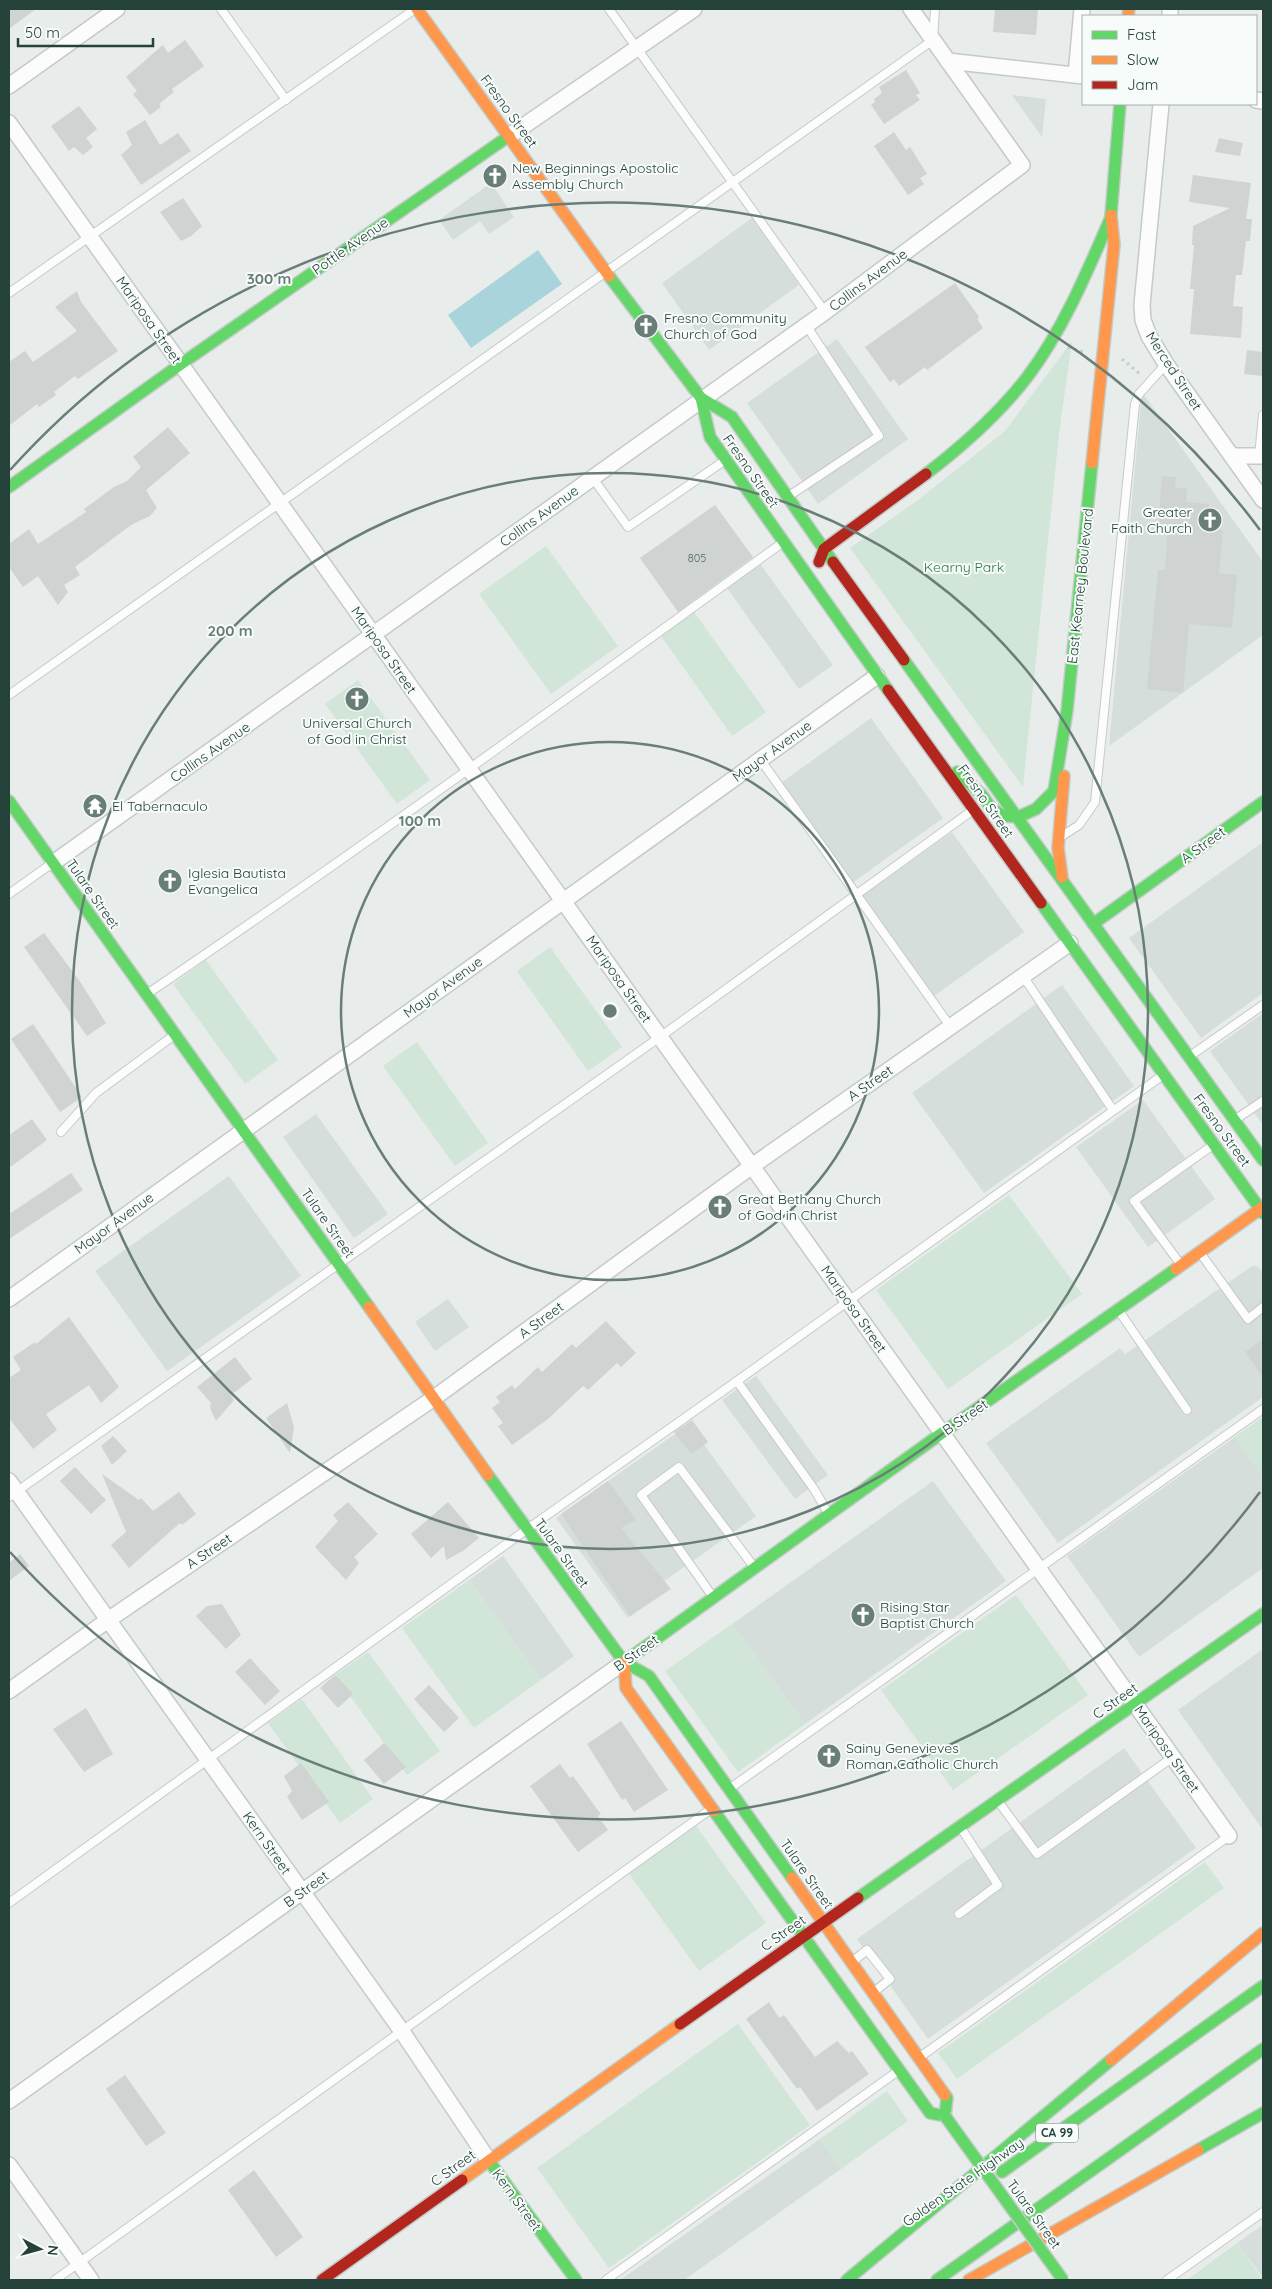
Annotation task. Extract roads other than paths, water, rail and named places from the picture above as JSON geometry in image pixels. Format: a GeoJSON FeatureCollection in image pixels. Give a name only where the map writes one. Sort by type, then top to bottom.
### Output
{"type":"FeatureCollection","features":[{"type":"Feature","properties":{"kind":"main road","name":"Fresno Street"},"geometry":{"type":"LineString","coordinates":[[417,9],[606,272],[701,398],[732,417],[824,549],[1263,1160]]}},
{"type":"Feature","properties":{"kind":"main road","name":"East Kearney Boulevard"},"geometry":{"type":"LineString","coordinates":[[1018,817],[1036,809],[1054,791],[1068,711],[1114,245],[1111,217],[1120,105]]}},
{"type":"Feature","properties":{"kind":"main road","name":"Pottle Avenue"},"geometry":{"type":"LineString","coordinates":[[9,488],[181,364],[508,136]]}},
{"type":"Feature","properties":{"kind":"main road","name":"East Kearney Boulevard"},"geometry":{"type":"LineString","coordinates":[[824,549],[946,459],[983,427],[1013,396],[1051,342],[1085,276],[1111,217]]}},
{"type":"Feature","properties":{"kind":"main road","name":"Fresno Street"},"geometry":{"type":"LineString","coordinates":[[701,398],[710,437],[782,542],[973,810],[1070,942],[1212,1145],[1262,1210]]}},
{"type":"Feature","properties":{"kind":"main road"},"geometry":{"type":"LineString","coordinates":[[816,590],[818,567],[824,549]]}},
{"type":"Feature","properties":{"kind":"main road"},"geometry":{"type":"LineString","coordinates":[[1064,884],[1060,866],[1058,838],[1068,711]]}},
{"type":"Feature","properties":{"kind":"main road"},"geometry":{"type":"LineString","coordinates":[[928,745],[982,795],[992,809],[1005,816],[1018,817]]}},
{"type":"Feature","properties":{"kind":"main road","name":"Tulare Street"},"geometry":{"type":"LineString","coordinates":[[9,801],[146,995],[245,1130],[526,1530],[624,1662],[649,1676],[947,2098],[945,2116],[1063,2280]]}},
{"type":"Feature","properties":{"kind":"main road","name":"A Street"},"geometry":{"type":"LineString","coordinates":[[1093,924],[1263,802]]}},
{"type":"Feature","properties":{"kind":"main road","name":"B Street"},"geometry":{"type":"LineString","coordinates":[[624,1662],[942,1433],[1262,1210]]}},
{"type":"Feature","properties":{"kind":"main road","name":"C Street"},"geometry":{"type":"LineString","coordinates":[[322,2280],[804,1936],[1263,1614]]}},
{"type":"Feature","properties":{"kind":"main road","name":"Tulare Street"},"geometry":{"type":"LineString","coordinates":[[624,1662],[626,1688],[930,2113],[945,2116]]}},
{"type":"Feature","properties":{"kind":"main road"},"geometry":{"type":"LineString","coordinates":[[847,2280],[1263,1933]]}},
{"type":"Feature","properties":{"kind":"main road","name":"Golden State Highway"},"geometry":{"type":"LineString","coordinates":[[980,2188],[1263,1986]]}},
{"type":"Feature","properties":{"kind":"main road"},"geometry":{"type":"LineString","coordinates":[[937,2280],[1263,2049]]}},
{"type":"Feature","properties":{"kind":"main road"},"geometry":{"type":"LineString","coordinates":[[968,2280],[1263,2113]]}},
{"type":"Feature","properties":{"kind":"main road","name":"Kern Street"},"geometry":{"type":"LineString","coordinates":[[488,2161],[576,2280]]}},
{"type":"Feature","properties":{"kind":"main road","name":"Golden State Highway"},"geometry":{"type":"LineString","coordinates":[[851,2280],[956,2205]]}},
{"type":"Feature","properties":{"kind":"street"},"geometry":{"type":"LineString","coordinates":[[9,86],[116,9]]}},
{"type":"Feature","properties":{"kind":"street","name":"Pottle Avenue"},"geometry":{"type":"LineString","coordinates":[[508,136],[694,9]]}},
{"type":"Feature","properties":{"kind":"street"},"geometry":{"type":"LineString","coordinates":[[911,9],[948,61],[1080,76],[1082,9]]}},
{"type":"Feature","properties":{"kind":"street","name":"Collins Avenue"},"geometry":{"type":"LineString","coordinates":[[53,863],[374,635],[701,398],[825,312],[1022,165],[948,61]]}},
{"type":"Feature","properties":{"kind":"street","name":"Merced Street"},"geometry":{"type":"LineString","coordinates":[[1161,105],[1142,305],[1143,320],[1149,336],[1166,364],[1263,500]]}},
{"type":"Feature","properties":{"kind":"street","name":"Mariposa Street"},"geometry":{"type":"LineString","coordinates":[[9,123],[1229,1836]]}},
{"type":"Feature","properties":{"kind":"street"},"geometry":{"type":"LineString","coordinates":[[1232,456],[1261,456]]}},
{"type":"Feature","properties":{"kind":"street","name":"Mayor Avenue"},"geometry":{"type":"LineString","coordinates":[[9,1299],[562,900],[877,676]]}},
{"type":"Feature","properties":{"kind":"street","name":"A Street"},"geometry":{"type":"LineString","coordinates":[[9,1691],[108,1620],[434,1398],[752,1166],[1070,942]]}},
{"type":"Feature","properties":{"kind":"street","name":"Kern Street"},"geometry":{"type":"LineString","coordinates":[[11,1490],[108,1620],[401,2030],[488,2161]]}},
{"type":"Feature","properties":{"kind":"street","name":"B Street"},"geometry":{"type":"LineString","coordinates":[[9,2101],[624,1662]]}},
{"type":"Feature","properties":{"kind":"street"},"geometry":{"type":"LineString","coordinates":[[9,2165],[92,2280]]}},
{"type":"Feature","properties":{"kind":"lane"},"geometry":{"type":"LineString","coordinates":[[221,9],[286,100]]}},
{"type":"Feature","properties":{"kind":"lane"},"geometry":{"type":"LineString","coordinates":[[9,293],[417,9]]}},
{"type":"Feature","properties":{"kind":"lane"},"geometry":{"type":"LineString","coordinates":[[609,9],[825,312]]}},
{"type":"Feature","properties":{"kind":"lane"},"geometry":{"type":"LineString","coordinates":[[9,695],[933,40],[935,9]]}},
{"type":"Feature","properties":{"kind":"lane"},"geometry":{"type":"LineString","coordinates":[[789,497],[878,436],[806,325]]}},
{"type":"Feature","properties":{"kind":"lane"},"geometry":{"type":"LineString","coordinates":[[1058,838],[1080,825],[1095,802],[1136,404],[1140,394],[1166,364]]}},
{"type":"Feature","properties":{"kind":"lane"},"geometry":{"type":"LineString","coordinates":[[1261,456],[1263,415]]}},
{"type":"Feature","properties":{"kind":"lane"},"geometry":{"type":"LineString","coordinates":[[592,478],[628,527],[726,460]]}},
{"type":"Feature","properties":{"kind":"lane"},"geometry":{"type":"LineString","coordinates":[[146,995],[469,769],[782,542]]}},
{"type":"Feature","properties":{"kind":"lane"},"geometry":{"type":"LineString","coordinates":[[760,759],[950,1026]]}},
{"type":"Feature","properties":{"kind":"lane"},"geometry":{"type":"LineString","coordinates":[[11,1490],[338,1264],[660,1037],[973,810]]}},
{"type":"Feature","properties":{"kind":"lane"},"geometry":{"type":"LineString","coordinates":[[9,894],[53,863]]}},
{"type":"Feature","properties":{"kind":"lane"},"geometry":{"type":"LineString","coordinates":[[1022,976],[1114,1110]]}},
{"type":"Feature","properties":{"kind":"lane"},"geometry":{"type":"LineString","coordinates":[[1188,1057],[1263,1006]]}},
{"type":"Feature","properties":{"kind":"lane"},"geometry":{"type":"LineString","coordinates":[[61,1132],[96,1093],[175,1035]]}},
{"type":"Feature","properties":{"kind":"lane"},"geometry":{"type":"LineString","coordinates":[[9,1903],[526,1530],[737,1382],[1164,1074]]}},
{"type":"Feature","properties":{"kind":"lane"},"geometry":{"type":"LineString","coordinates":[[1234,1120],[1263,1101]]}},
{"type":"Feature","properties":{"kind":"lane"},"geometry":{"type":"LineString","coordinates":[[1181,1266],[1134,1200],[1212,1145]]}},
{"type":"Feature","properties":{"kind":"lane"},"geometry":{"type":"LineString","coordinates":[[1200,1252],[1248,1319],[1263,1307]]}},
{"type":"Feature","properties":{"kind":"lane"},"geometry":{"type":"LineString","coordinates":[[1118,1310],[1187,1410]]}},
{"type":"Feature","properties":{"kind":"lane"},"geometry":{"type":"LineString","coordinates":[[737,1382],[814,1489],[829,1514]]}},
{"type":"Feature","properties":{"kind":"lane"},"geometry":{"type":"LineString","coordinates":[[729,1790],[1040,1570],[1263,1409]]}},
{"type":"Feature","properties":{"kind":"lane"},"geometry":{"type":"LineString","coordinates":[[713,1598],[640,1495],[679,1467],[754,1567]]}},
{"type":"Feature","properties":{"kind":"lane"},"geometry":{"type":"LineString","coordinates":[[998,1801],[1037,1854],[1173,1757]]}},
{"type":"Feature","properties":{"kind":"lane"},"geometry":{"type":"LineString","coordinates":[[55,2280],[712,1808]]}},
{"type":"Feature","properties":{"kind":"lane"},"geometry":{"type":"LineString","coordinates":[[959,1914],[998,1885],[960,1828]]}},
{"type":"Feature","properties":{"kind":"lane"},"geometry":{"type":"LineString","coordinates":[[919,2058],[1229,1836]]}},
{"type":"Feature","properties":{"kind":"lane"},"geometry":{"type":"LineString","coordinates":[[851,1962],[867,1950],[890,1979],[872,1992]]}},
{"type":"Feature","properties":{"kind":"lane"},"geometry":{"type":"LineString","coordinates":[[606,2280],[899,2070]]}},
{"type":"Feature","properties":{"kind":"lane"},"geometry":{"type":"LineString","coordinates":[[1168,2280],[1263,2212]]}},
{"type":"Feature","properties":{"kind":"water"},"geometry":{"type":"Polygon","coordinates":[[[538,250],[562,284],[471,348],[448,315],[538,250]]]}},
{"type":"Feature","properties":{"kind":"place","name":"New Beginnings Apostolic Assembly Church"},"geometry":{"type":"Point","coordinates":[495,176]}},
{"type":"Feature","properties":{"kind":"place","name":"Fresno Community Church of God"},"geometry":{"type":"Point","coordinates":[646,326]}},
{"type":"Feature","properties":{"kind":"place","name":"Greater Faith Church"},"geometry":{"type":"Point","coordinates":[1210,520]}},
{"type":"Feature","properties":{"kind":"place","name":"Universal Church of God in Christ"},"geometry":{"type":"Point","coordinates":[357,699]}},
{"type":"Feature","properties":{"kind":"place","name":"El Tabernaculo"},"geometry":{"type":"Point","coordinates":[95,806]}},
{"type":"Feature","properties":{"kind":"place","name":"Iglesia Bautista Evangelica"},"geometry":{"type":"Point","coordinates":[170,881]}},
{"type":"Feature","properties":{"kind":"place","name":"Great Bethany Church of God in Christ"},"geometry":{"type":"Point","coordinates":[720,1207]}},
{"type":"Feature","properties":{"kind":"place","name":"Rising Star Baptist Church"},"geometry":{"type":"Point","coordinates":[863,1615]}},
{"type":"Feature","properties":{"kind":"place","name":"Sainy Genevieves Roman Catholic Church"},"geometry":{"type":"Point","coordinates":[829,1756]}},
{"type":"Feature","properties":{"kind":"park label","name":"Kearny Park"},"geometry":{"type":"Point","coordinates":[964,567]}}]}
